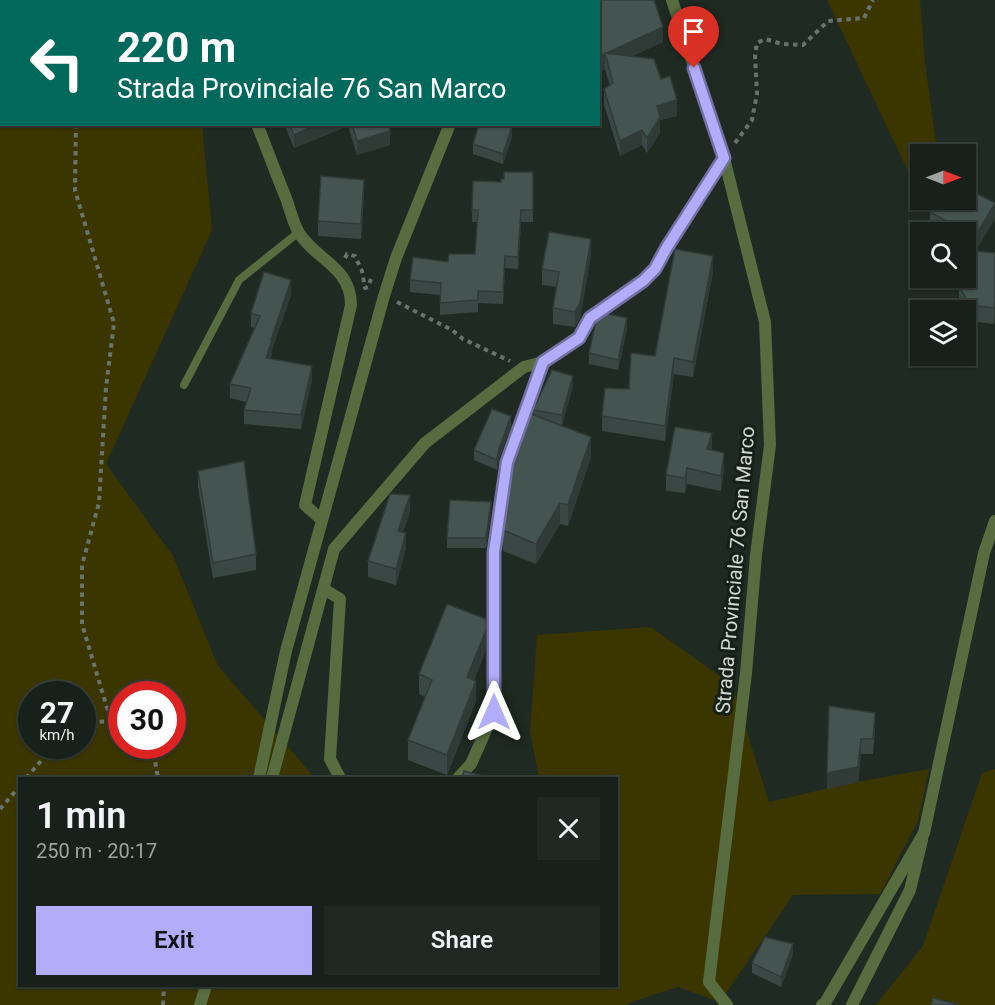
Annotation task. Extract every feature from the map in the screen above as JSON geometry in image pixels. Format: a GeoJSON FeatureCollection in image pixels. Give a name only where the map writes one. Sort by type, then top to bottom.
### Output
{"type":"FeatureCollection","features":[{"type":"Feature","properties":{"kind":"street","name":"Strada Provinciale 76 San Marco"},"geometry":{"type":"LineString","coordinates":[[672,0],[724,158],[765,322],[770,445],[756,555],[746,673],[709,982],[727,1005]]}},
{"type":"Feature","properties":{"kind":"street"},"geometry":{"type":"LineString","coordinates":[[258,126],[299,232],[311,247],[339,272],[350,291],[351,305],[305,505],[322,520]]}},
{"type":"Feature","properties":{"kind":"street"},"geometry":{"type":"LineString","coordinates":[[259,777],[286,651],[384,296],[396,258],[449,126]]}},
{"type":"Feature","properties":{"kind":"street"},"geometry":{"type":"LineString","coordinates":[[272,777],[334,549],[425,442],[524,367],[543,362],[579,338],[590,318],[643,281],[655,269],[724,158]]}},
{"type":"Feature","properties":{"kind":"street"},"geometry":{"type":"LineString","coordinates":[[459,777],[471,764],[494,712],[494,552],[507,462],[543,362]]}},
{"type":"Feature","properties":{"kind":"street"},"geometry":{"type":"LineString","coordinates":[[852,1005],[910,890],[984,554],[995,520]]}},
{"type":"Feature","properties":{"kind":"street"},"geometry":{"type":"LineString","coordinates":[[324,589],[340,599],[330,759],[339,777]]}},
{"type":"Feature","properties":{"kind":"street"},"geometry":{"type":"LineString","coordinates":[[822,1005],[924,832]]}},
{"type":"Feature","properties":{"kind":"street"},"geometry":{"type":"LineString","coordinates":[[200,1005],[206,987]]}},
{"type":"Feature","properties":{"kind":"lane"},"geometry":{"type":"LineString","coordinates":[[184,384],[239,280],[299,232]]}},
{"type":"Feature","properties":{"kind":"path"},"geometry":{"type":"LineString","coordinates":[[724,158],[752,120],[758,94],[754,55],[757,43],[765,39],[782,44],[803,45],[828,21],[864,18],[873,0]]}},
{"type":"Feature","properties":{"kind":"path"},"geometry":{"type":"LineString","coordinates":[[76,126],[75,190],[114,323],[106,388],[99,503],[82,565],[82,624],[108,709]]}},
{"type":"Feature","properties":{"kind":"path"},"geometry":{"type":"LineString","coordinates":[[339,272],[347,254],[355,256],[362,271],[365,288],[368,287],[375,270]]}},
{"type":"Feature","properties":{"kind":"path"},"geometry":{"type":"LineString","coordinates":[[384,296],[452,330],[463,339],[524,367]]}},
{"type":"Feature","properties":{"kind":"path"},"geometry":{"type":"LineString","coordinates":[[27,777],[43,759]]}},
{"type":"Feature","properties":{"kind":"path"},"geometry":{"type":"LineString","coordinates":[[155,759],[158,777]]}},
{"type":"Feature","properties":{"kind":"path"},"geometry":{"type":"LineString","coordinates":[[0,809],[18,788]]}},
{"type":"Feature","properties":{"kind":"path"},"geometry":{"type":"LineString","coordinates":[[163,1005],[164,987]]}},
{"type":"Feature","properties":{"kind":"shaded area"},"geometry":{"type":"Polygon","coordinates":[[[827,0],[920,0],[925,63],[936,142],[935,144],[910,144],[910,176],[827,0]]]}},
{"type":"Feature","properties":{"kind":"shaded area"},"geometry":{"type":"Polygon","coordinates":[[[0,126],[202,126],[212,230],[106,464],[173,556],[218,666],[314,777],[18,777],[18,987],[618,987],[618,777],[539,777],[530,731],[537,635],[651,627],[732,685],[769,802],[846,784],[929,769],[918,821],[880,894],[793,895],[720,1002],[678,987],[628,1005],[0,1005],[0,126]]]}},
{"type":"Feature","properties":{"kind":"shaded area"},"geometry":{"type":"Polygon","coordinates":[[[995,769],[995,1005],[876,1005],[923,946],[982,773],[995,769]]]}},
{"type":"Feature","properties":{"kind":"building"},"geometry":{"type":"Polygon","coordinates":[[[600,0],[654,0],[663,27],[600,56],[600,0]]]}},
{"type":"Feature","properties":{"kind":"building"},"geometry":{"type":"Polygon","coordinates":[[[605,53],[654,59],[661,79],[670,76],[677,100],[657,106],[660,117],[647,138],[642,130],[620,141],[604,89],[613,83],[605,53]]]}},
{"type":"Feature","properties":{"kind":"building"},"geometry":{"type":"Polygon","coordinates":[[[290,126],[314,126],[294,135],[290,126]]]}},
{"type":"Feature","properties":{"kind":"building"},"geometry":{"type":"Polygon","coordinates":[[[353,126],[389,126],[390,131],[357,141],[353,126]]]}},
{"type":"Feature","properties":{"kind":"building"},"geometry":{"type":"Polygon","coordinates":[[[478,126],[512,126],[503,154],[473,144],[478,126]]]}},
{"type":"Feature","properties":{"kind":"building"},"geometry":{"type":"Polygon","coordinates":[[[504,172],[533,172],[533,210],[521,210],[518,257],[505,256],[503,292],[478,291],[478,300],[440,303],[441,283],[410,280],[413,257],[448,262],[449,254],[475,254],[478,210],[472,210],[473,181],[501,182],[501,179],[504,179],[504,172]]]}},
{"type":"Feature","properties":{"kind":"building"},"geometry":{"type":"Polygon","coordinates":[[[321,176],[364,180],[361,224],[318,221],[321,176]]]}},
{"type":"Feature","properties":{"kind":"building"},"geometry":{"type":"Polygon","coordinates":[[[976,193],[995,203],[976,235],[976,222],[948,222],[930,212],[931,210],[976,210],[976,193]]]}},
{"type":"Feature","properties":{"kind":"building"},"geometry":{"type":"Polygon","coordinates":[[[549,232],[591,239],[580,303],[575,312],[553,308],[559,272],[542,269],[549,232]]]}},
{"type":"Feature","properties":{"kind":"building"},"geometry":{"type":"Polygon","coordinates":[[[675,249],[713,256],[693,362],[674,358],[665,426],[602,416],[605,388],[629,389],[631,353],[655,356],[675,249]]]}},
{"type":"Feature","properties":{"kind":"building"},"geometry":{"type":"Polygon","coordinates":[[[976,251],[995,253],[994,308],[976,306],[976,300],[967,300],[960,288],[976,288],[976,251]]]}},
{"type":"Feature","properties":{"kind":"building"},"geometry":{"type":"Polygon","coordinates":[[[264,272],[291,280],[266,358],[312,366],[301,415],[244,410],[251,388],[230,384],[260,316],[251,313],[264,272]]]}},
{"type":"Feature","properties":{"kind":"building"},"geometry":{"type":"Polygon","coordinates":[[[598,312],[627,318],[618,360],[589,353],[598,312]]]}},
{"type":"Feature","properties":{"kind":"building"},"geometry":{"type":"Polygon","coordinates":[[[552,370],[573,376],[562,415],[533,410],[552,370]]]}},
{"type":"Feature","properties":{"kind":"building"},"geometry":{"type":"Polygon","coordinates":[[[492,409],[511,416],[497,460],[474,450],[492,409]]]}},
{"type":"Feature","properties":{"kind":"building"},"geometry":{"type":"Polygon","coordinates":[[[526,412],[591,437],[568,505],[560,503],[536,544],[503,530],[515,444],[526,412]]]}},
{"type":"Feature","properties":{"kind":"building"},"geometry":{"type":"Polygon","coordinates":[[[675,427],[712,433],[707,449],[724,453],[721,476],[687,468],[685,478],[666,475],[675,427]]]}},
{"type":"Feature","properties":{"kind":"building"},"geometry":{"type":"Polygon","coordinates":[[[244,461],[256,554],[213,563],[198,471],[244,461]]]}},
{"type":"Feature","properties":{"kind":"building"},"geometry":{"type":"Polygon","coordinates":[[[390,494],[410,495],[398,531],[406,533],[396,569],[368,561],[390,494]]]}},
{"type":"Feature","properties":{"kind":"building"},"geometry":{"type":"Polygon","coordinates":[[[450,500],[491,502],[486,538],[447,538],[450,500]]]}},
{"type":"Feature","properties":{"kind":"building"},"geometry":{"type":"Polygon","coordinates":[[[447,604],[486,619],[486,630],[467,677],[476,681],[447,755],[408,740],[432,680],[419,674],[447,604]]]}},
{"type":"Feature","properties":{"kind":"building"},"geometry":{"type":"Polygon","coordinates":[[[829,706],[875,713],[873,739],[861,739],[858,767],[827,773],[829,706]]]}},
{"type":"Feature","properties":{"kind":"building"},"geometry":{"type":"Polygon","coordinates":[[[464,771],[486,777],[462,777],[464,771]]]}},
{"type":"Feature","properties":{"kind":"building"},"geometry":{"type":"Polygon","coordinates":[[[765,937],[793,944],[781,977],[752,963],[765,937]]]}},
{"type":"Feature","properties":{"kind":"building"},"geometry":{"type":"Polygon","coordinates":[[[933,998],[960,1005],[931,1005],[933,998]]]}},
{"type":"Feature","properties":{"kind":"route"},"geometry":{"type":"LineString","coordinates":[[494,712],[494,552],[507,462],[543,362],[579,338],[590,318],[643,281],[655,269],[724,158],[694,68]]}}]}
